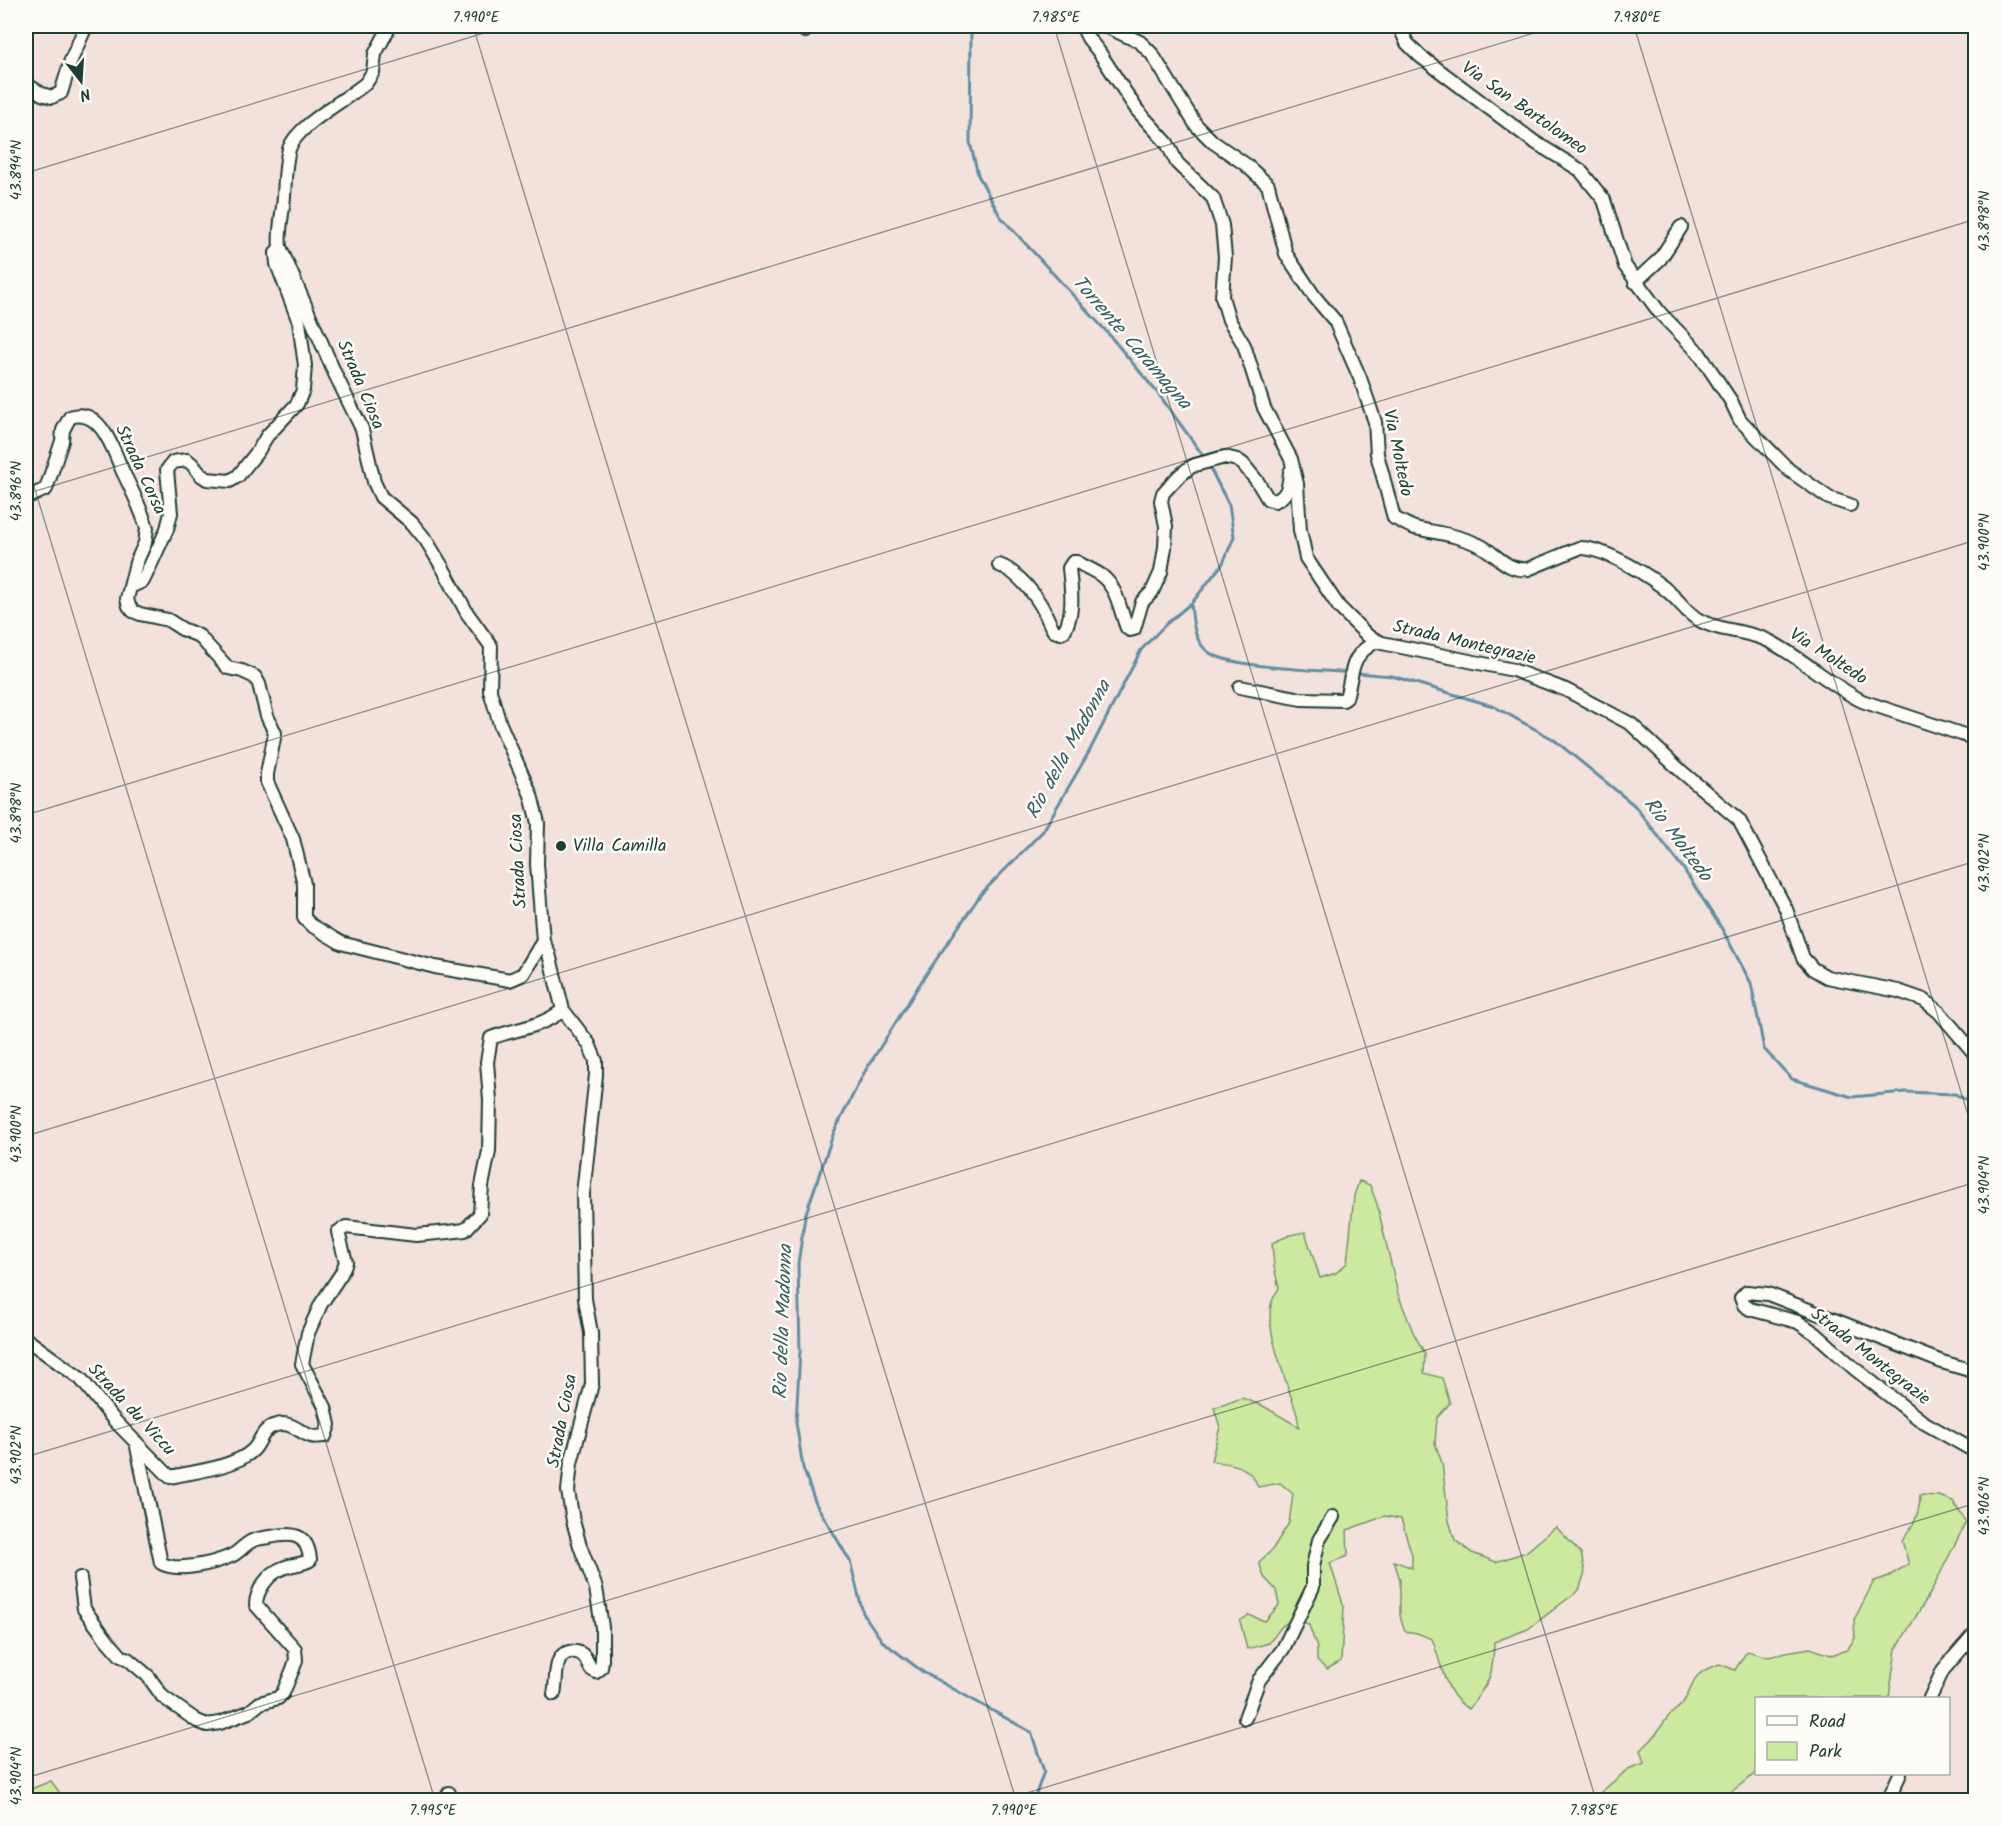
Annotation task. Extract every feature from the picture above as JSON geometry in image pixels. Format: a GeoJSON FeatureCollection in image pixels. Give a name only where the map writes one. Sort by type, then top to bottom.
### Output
{"type":"FeatureCollection","features":[{"type":"Feature","properties":{"kind":"street"},"geometry":{"type":"LineString","coordinates":[[26,84],[52,97],[61,93],[71,60],[86,26]]}},
{"type":"Feature","properties":{"kind":"street","name":"Strada Ciosa"},"geometry":{"type":"LineString","coordinates":[[390,26],[375,54],[373,72],[366,83],[301,131],[291,144],[279,234],[280,247],[335,374],[362,429],[374,482],[381,497],[412,523],[426,540],[467,613],[491,645],[490,691],[500,724],[531,795],[538,823],[537,864],[543,941],[549,954],[563,1010],[589,1044],[596,1061],[583,1194],[585,1299],[591,1333],[592,1384],[571,1463],[568,1491],[580,1546],[596,1588],[602,1627],[601,1668],[596,1672],[591,1670],[586,1658],[579,1652],[569,1652],[560,1658],[556,1668],[557,1686],[554,1695]]}},
{"type":"Feature","properties":{"kind":"street","name":"Strada Montegrazie"},"geometry":{"type":"LineString","coordinates":[[1082,26],[1137,110],[1167,143],[1177,163],[1213,198],[1222,225],[1225,257],[1222,297],[1229,320],[1244,345],[1264,408],[1291,459],[1297,484],[1300,530],[1306,558],[1339,607],[1377,641],[1513,670],[1566,690],[1631,723],[1681,771],[1738,820],[1786,909],[1803,958],[1813,969],[1827,976],[1898,991],[1924,1000],[1940,1012],[1976,1056]]}},
{"type":"Feature","properties":{"kind":"street"},"geometry":{"type":"LineString","coordinates":[[1099,52],[1098,44],[1105,26]]}},
{"type":"Feature","properties":{"kind":"street","name":"Via Moltedo"},"geometry":{"type":"LineString","coordinates":[[1105,26],[1140,42],[1152,54],[1196,125],[1213,142],[1245,164],[1268,185],[1286,254],[1314,296],[1335,321],[1360,378],[1375,422],[1377,454],[1394,518],[1413,528],[1465,538],[1484,548],[1500,561],[1521,570],[1579,548],[1603,552],[1651,578],[1700,621],[1768,640],[1862,700],[1976,739]]}},
{"type":"Feature","properties":{"kind":"street","name":"Via San Bartolomeo"},"geometry":{"type":"LineString","coordinates":[[1400,26],[1407,43],[1420,56],[1533,141],[1571,163],[1591,181],[1604,200],[1625,266],[1660,313],[1699,353],[1731,401],[1740,420],[1755,438],[1801,480],[1829,498],[1850,505]]}},
{"type":"Feature","properties":{"kind":"street"},"geometry":{"type":"LineString","coordinates":[[1635,282],[1660,259],[1681,227]]}},
{"type":"Feature","properties":{"kind":"street","name":"Strada Corsa"},"geometry":{"type":"LineString","coordinates":[[130,587],[145,578],[166,528],[171,513],[167,470],[173,462],[187,460],[207,479],[230,481],[247,467],[267,436],[297,404],[303,390],[305,366],[299,322],[277,264],[276,253],[280,247]]}},
{"type":"Feature","properties":{"kind":"street","name":"Strada Corsa"},"geometry":{"type":"LineString","coordinates":[[26,493],[33,495],[46,489],[62,441],[63,429],[70,417],[82,415],[98,425],[109,439],[147,528],[145,543],[130,587]]}},
{"type":"Feature","properties":{"kind":"street"},"geometry":{"type":"LineString","coordinates":[[999,565],[1016,576],[1033,595],[1054,631],[1064,631],[1072,597],[1069,568],[1073,562],[1077,562],[1107,581],[1119,603],[1127,628],[1134,629],[1142,602],[1152,592],[1161,573],[1166,547],[1166,526],[1161,501],[1163,494],[1189,468],[1225,457],[1243,464],[1257,481],[1263,494],[1275,501],[1281,498],[1289,486],[1291,459]]}},
{"type":"Feature","properties":{"kind":"street"},"geometry":{"type":"LineString","coordinates":[[130,587],[127,599],[133,611],[168,620],[200,636],[228,668],[242,670],[255,677],[259,684],[267,716],[275,733],[267,782],[293,839],[304,884],[304,918],[312,925],[341,943],[435,967],[510,980],[523,974],[543,941]]}},
{"type":"Feature","properties":{"kind":"street"},"geometry":{"type":"LineString","coordinates":[[1240,687],[1301,699],[1335,701],[1346,698],[1354,660],[1359,653],[1377,641]]}},
{"type":"Feature","properties":{"kind":"street","name":"Strada du Viccu"},"geometry":{"type":"LineString","coordinates":[[26,1339],[81,1379],[114,1420],[170,1477],[238,1460],[253,1449],[263,1432],[274,1425],[294,1425],[312,1437],[325,1436],[329,1425],[325,1407],[302,1364],[308,1333],[321,1304],[341,1274],[346,1262],[338,1232],[346,1227],[416,1235],[465,1230],[480,1214],[482,1186],[489,1151],[490,1100],[487,1062],[491,1038],[509,1031],[532,1028],[550,1020],[563,1010]]}},
{"type":"Feature","properties":{"kind":"street","name":"Strada Montegrazie"},"geometry":{"type":"LineString","coordinates":[[1976,1372],[1941,1362],[1768,1294],[1752,1291],[1743,1294],[1741,1298],[1744,1305],[1750,1309],[1784,1317],[1807,1328],[1923,1422],[1976,1452]]}},
{"type":"Feature","properties":{"kind":"street"},"geometry":{"type":"LineString","coordinates":[[80,1578],[84,1609],[106,1639],[121,1656],[148,1676],[163,1697],[197,1721],[207,1725],[220,1724],[249,1712],[260,1703],[278,1698],[283,1693],[296,1660],[295,1650],[255,1601],[262,1587],[274,1573],[282,1568],[304,1564],[310,1560],[308,1548],[296,1535],[281,1534],[252,1541],[235,1554],[192,1567],[165,1566],[161,1563],[135,1446],[136,1440]]}},
{"type":"Feature","properties":{"kind":"street"},"geometry":{"type":"LineString","coordinates":[[1245,1718],[1259,1680],[1283,1649],[1313,1587],[1313,1566],[1319,1540],[1332,1517]]}},
{"type":"Feature","properties":{"kind":"street"},"geometry":{"type":"LineString","coordinates":[[1930,1697],[1943,1671],[1976,1632]]}},
{"type":"Feature","properties":{"kind":"street"},"geometry":{"type":"LineString","coordinates":[[1888,1800],[1899,1775]]}},
{"type":"Feature","properties":{"kind":"green space"},"geometry":{"type":"Polygon","coordinates":[[[1359,1181],[1370,1185],[1377,1204],[1398,1294],[1413,1332],[1425,1354],[1424,1373],[1442,1378],[1450,1403],[1437,1418],[1435,1443],[1442,1463],[1449,1521],[1455,1540],[1472,1553],[1496,1562],[1526,1552],[1556,1527],[1581,1553],[1585,1572],[1579,1590],[1528,1629],[1494,1642],[1493,1664],[1489,1678],[1469,1709],[1454,1696],[1449,1687],[1432,1639],[1405,1631],[1400,1616],[1400,1580],[1394,1561],[1412,1568],[1412,1555],[1401,1519],[1385,1516],[1347,1530],[1348,1556],[1330,1563],[1344,1607],[1341,1661],[1327,1669],[1317,1661],[1317,1648],[1309,1625],[1296,1617],[1282,1626],[1269,1643],[1247,1649],[1240,1621],[1249,1615],[1265,1621],[1279,1605],[1276,1590],[1264,1577],[1259,1562],[1272,1550],[1289,1523],[1293,1494],[1280,1483],[1258,1487],[1255,1479],[1245,1469],[1233,1464],[1211,1461],[1220,1427],[1214,1408],[1242,1398],[1263,1406],[1299,1427],[1271,1330],[1271,1305],[1279,1288],[1272,1243],[1290,1235],[1305,1232],[1320,1278],[1336,1273],[1347,1263],[1354,1196],[1359,1181]]]}},
{"type":"Feature","properties":{"kind":"green space"},"geometry":{"type":"Polygon","coordinates":[[[1920,1495],[1939,1496],[1953,1501],[1966,1522],[1931,1592],[1896,1649],[1889,1697],[1755,1697],[1755,1774],[1720,1800],[1601,1800],[1599,1794],[1628,1769],[1644,1763],[1640,1750],[1682,1704],[1698,1675],[1703,1671],[1720,1664],[1735,1670],[1747,1651],[1769,1657],[1810,1648],[1831,1655],[1847,1650],[1855,1638],[1854,1620],[1874,1581],[1889,1576],[1909,1564],[1902,1541],[1915,1520],[1920,1495]]]}},
{"type":"Feature","properties":{"kind":"green space"},"geometry":{"type":"Polygon","coordinates":[[[51,1781],[65,1800],[26,1800],[26,1791],[51,1781]]]}},
{"type":"Feature","properties":{"kind":"waterway","name":"Torrente Caramagna"},"geometry":{"type":"LineString","coordinates":[[969,26],[971,33],[970,142],[978,175],[1000,216],[1106,331],[1160,396],[1204,457]]}},
{"type":"Feature","properties":{"kind":"waterway","name":"Torrente Caramagna"},"geometry":{"type":"LineString","coordinates":[[1209,466],[1229,505],[1234,537],[1223,563],[1191,604],[1194,629],[1202,646],[1217,657],[1253,665],[1350,673]]}},
{"type":"Feature","properties":{"kind":"waterway","name":"Rio della Madonna"},"geometry":{"type":"LineString","coordinates":[[1034,1800],[1044,1771],[1031,1732],[923,1672],[882,1641],[863,1613],[850,1561],[816,1504],[803,1468],[796,1422],[800,1351],[798,1264],[805,1216],[834,1132],[864,1073],[923,979],[981,894],[1043,831],[1089,752],[1141,650],[1165,625],[1190,604]]}},
{"type":"Feature","properties":{"kind":"waterway","name":"Rio Moltedo"},"geometry":{"type":"LineString","coordinates":[[1356,673],[1392,676],[1493,706],[1553,739],[1634,805],[1683,868],[1722,929],[1751,983],[1764,1049],[1792,1079],[1852,1097],[1905,1092],[1955,1094],[1976,1105]]}},
{"type":"Feature","properties":{"kind":"place","name":"Villa Camilla"},"geometry":{"type":"Point","coordinates":[561,846]}}]}
